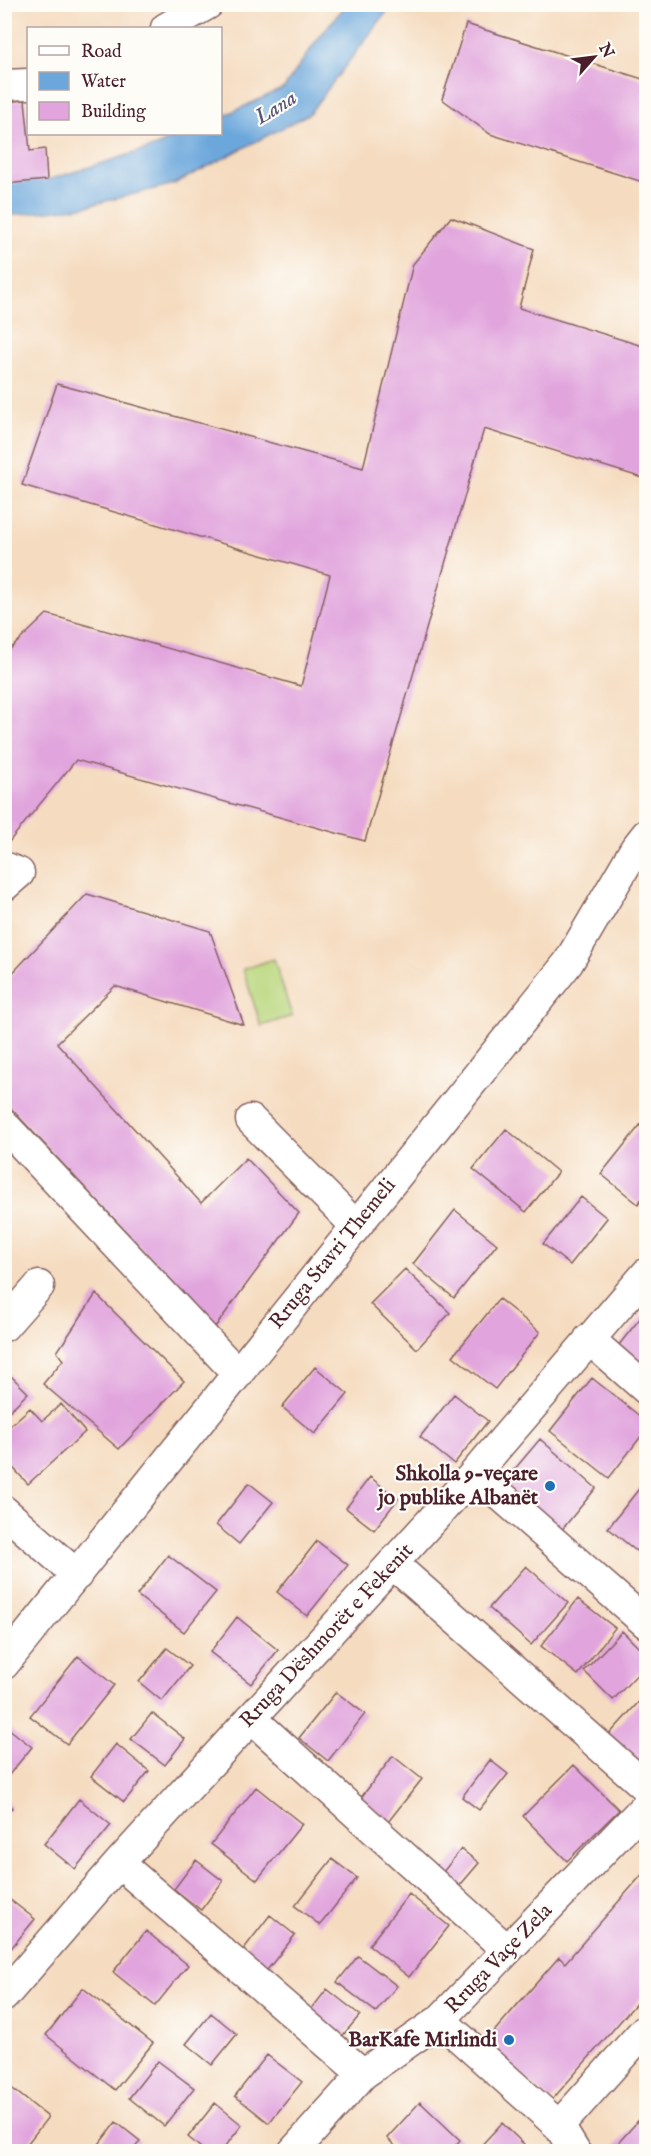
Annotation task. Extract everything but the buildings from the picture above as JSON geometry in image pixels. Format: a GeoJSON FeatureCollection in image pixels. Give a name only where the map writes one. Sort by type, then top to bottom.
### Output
{"type":"FeatureCollection","features":[{"type":"Feature","properties":{"kind":"street"},"geometry":{"type":"LineString","coordinates":[[168,27],[208,4]]}},
{"type":"Feature","properties":{"kind":"street"},"geometry":{"type":"LineString","coordinates":[[4,86],[27,84]]}},
{"type":"Feature","properties":{"kind":"street","name":"Rruga Stavri Themeli"},"geometry":{"type":"LineString","coordinates":[[4,1664],[568,963],[646,835]]}},
{"type":"Feature","properties":{"kind":"street"},"geometry":{"type":"LineString","coordinates":[[4,867],[19,873],[4,886]]}},
{"type":"Feature","properties":{"kind":"street"},"geometry":{"type":"LineString","coordinates":[[251,1120],[355,1226]]}},
{"type":"Feature","properties":{"kind":"street"},"geometry":{"type":"LineString","coordinates":[[4,1125],[238,1374]]}},
{"type":"Feature","properties":{"kind":"street","name":"Rruga Dëshmorët e Fekenit"},"geometry":{"type":"LineString","coordinates":[[4,1996],[119,1863],[475,1473],[646,1274]]}},
{"type":"Feature","properties":{"kind":"street"},"geometry":{"type":"LineString","coordinates":[[4,1326],[39,1286]]}},
{"type":"Feature","properties":{"kind":"street"},"geometry":{"type":"LineString","coordinates":[[589,1339],[646,1389]]}},
{"type":"Feature","properties":{"kind":"street"},"geometry":{"type":"LineString","coordinates":[[475,1473],[646,1623]]}},
{"type":"Feature","properties":{"kind":"street"},"geometry":{"type":"LineString","coordinates":[[4,1511],[77,1575]]}},
{"type":"Feature","properties":{"kind":"street"},"geometry":{"type":"LineString","coordinates":[[393,1564],[646,1787]]}},
{"type":"Feature","properties":{"kind":"street"},"geometry":{"type":"LineString","coordinates":[[251,1718],[507,1950]]}},
{"type":"Feature","properties":{"kind":"street","name":"Rruga Vaçe Zela"},"geometry":{"type":"LineString","coordinates":[[293,2151],[363,2074],[440,2020],[646,1806]]}},
{"type":"Feature","properties":{"kind":"street"},"geometry":{"type":"LineString","coordinates":[[119,1863],[363,2074]]}},
{"type":"Feature","properties":{"kind":"street"},"geometry":{"type":"LineString","coordinates":[[440,2020],[559,2126],[575,2151]]}},
{"type":"Feature","properties":{"kind":"street"},"geometry":{"type":"LineString","coordinates":[[559,2126],[643,2032]]}},
{"type":"Feature","properties":{"kind":"green space"},"geometry":{"type":"Polygon","coordinates":[[[274,959],[292,1016],[261,1026],[243,969],[274,959]]]}},
{"type":"Feature","properties":{"kind":"water","name":"Lana"},"geometry":{"type":"Polygon","coordinates":[[[346,5],[392,5],[309,114],[174,184],[83,207],[5,216],[5,179],[51,179],[154,147],[181,135],[222,135],[222,117],[284,88],[317,40],[346,5]]]}},
{"type":"Feature","properties":{"kind":"place","name":"Shkolla 9-veçare jo publike Albanët"},"geometry":{"type":"Point","coordinates":[550,1486]}},
{"type":"Feature","properties":{"kind":"place","name":"BarKafe Mirlindi"},"geometry":{"type":"Point","coordinates":[509,2040]}}]}
